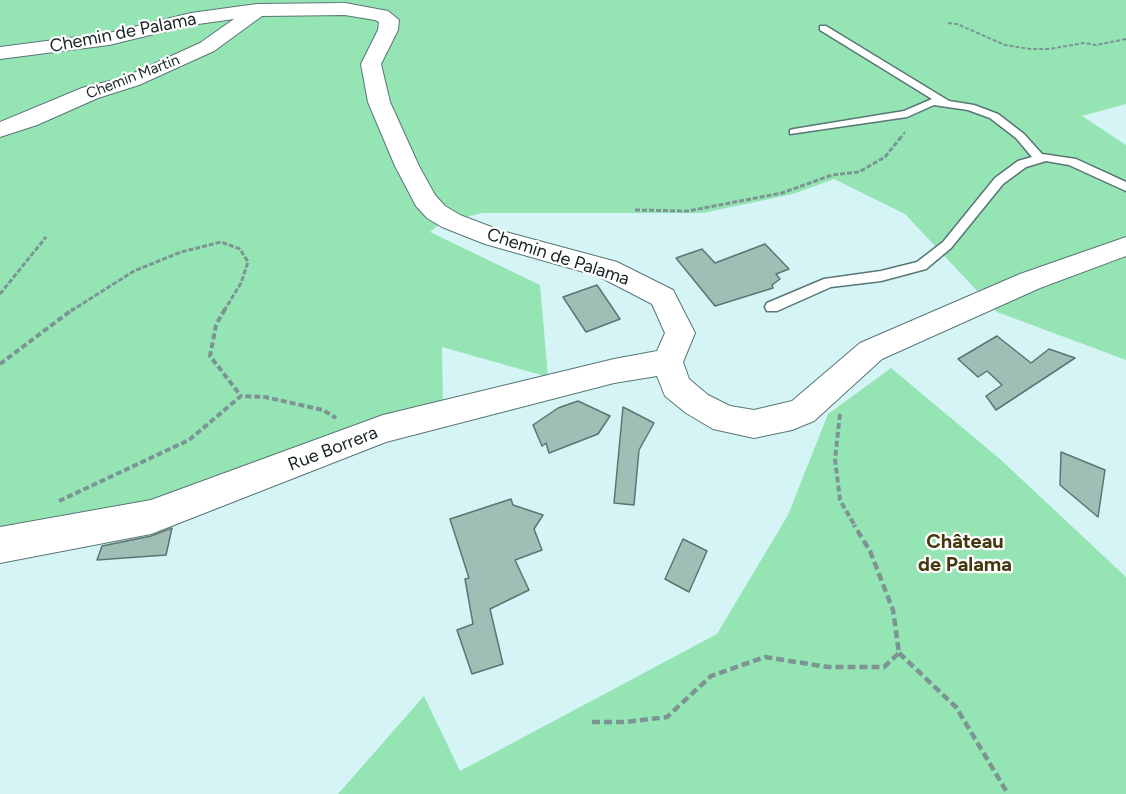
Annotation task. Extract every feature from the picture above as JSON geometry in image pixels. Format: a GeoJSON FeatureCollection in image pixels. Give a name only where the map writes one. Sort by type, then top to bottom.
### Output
{"type":"FeatureCollection","features":[{"type":"Feature","properties":{"kind":"street","name":"Chemin de Palama"},"geometry":{"type":"LineString","coordinates":[[10,52],[109,39],[191,19],[257,10],[345,9],[381,15],[389,20],[388,30],[371,64],[379,102],[407,166],[425,200],[436,212],[451,221],[494,238],[607,269],[663,297],[680,333],[668,362]]}},
{"type":"Feature","properties":{"kind":"street","name":"Chemin Martin"},"geometry":{"type":"LineString","coordinates":[[0,130],[90,93],[132,81],[207,47],[257,10]]}},
{"type":"Feature","properties":{"kind":"street"},"geometry":{"type":"LineString","coordinates":[[668,362],[676,387],[697,404],[724,419],[754,424],[792,416],[803,411],[871,351],[1030,281],[1126,246]]}},
{"type":"Feature","properties":{"kind":"street","name":"Rue Borrera"},"geometry":{"type":"LineString","coordinates":[[0,545],[151,517],[383,429],[614,371],[668,362]]}},
{"type":"Feature","properties":{"kind":"lane"},"geometry":{"type":"LineString","coordinates":[[823,28],[945,104]]}},
{"type":"Feature","properties":{"kind":"lane"},"geometry":{"type":"LineString","coordinates":[[794,132],[879,119],[912,111],[933,102],[970,107],[994,116],[1020,136],[1040,159]]}},
{"type":"Feature","properties":{"kind":"lane"},"geometry":{"type":"LineString","coordinates":[[772,307],[829,282],[881,276],[921,266],[947,245],[999,181],[1022,164],[1046,157],[1072,162],[1126,188]]}},
{"type":"Feature","properties":{"kind":"path"},"geometry":{"type":"LineString","coordinates":[[948,23],[957,24],[1005,45],[1030,49],[1049,49],[1084,43],[1096,45],[1126,39]]}},
{"type":"Feature","properties":{"kind":"path"},"geometry":{"type":"LineString","coordinates":[[635,210],[688,211],[782,193],[832,175],[859,172],[885,157],[906,131],[912,111]]}},
{"type":"Feature","properties":{"kind":"path"},"geometry":{"type":"LineString","coordinates":[[0,294],[46,237]]}},
{"type":"Feature","properties":{"kind":"path"},"geometry":{"type":"LineString","coordinates":[[0,364],[84,301],[134,271],[181,252],[221,243],[240,249],[248,262],[241,283],[216,325],[210,356],[241,396]]}},
{"type":"Feature","properties":{"kind":"path"},"geometry":{"type":"LineString","coordinates":[[833,384],[841,417],[835,459],[840,500],[870,551],[893,610],[899,652],[956,707],[1008,794]]}},
{"type":"Feature","properties":{"kind":"path"},"geometry":{"type":"LineString","coordinates":[[50,505],[189,440],[241,396],[265,397],[323,410],[351,426],[383,429]]}},
{"type":"Feature","properties":{"kind":"path"},"geometry":{"type":"LineString","coordinates":[[592,722],[626,722],[667,717],[711,676],[765,657],[828,667],[884,667],[899,652]]}},
{"type":"Feature","properties":{"kind":"green space"},"geometry":{"type":"Polygon","coordinates":[[[0,0],[1126,0],[1126,104],[1082,116],[1126,145],[1126,360],[997,312],[905,214],[834,179],[793,194],[703,213],[482,213],[440,224],[430,232],[540,285],[548,377],[442,347],[443,408],[181,498],[0,540],[0,0]]]}},
{"type":"Feature","properties":{"kind":"green space"},"geometry":{"type":"Polygon","coordinates":[[[891,368],[1000,459],[1126,577],[1126,794],[338,794],[424,696],[460,771],[717,634],[788,515],[828,414],[891,368]]]}},
{"type":"Feature","properties":{"kind":"building"},"geometry":{"type":"Polygon","coordinates":[[[765,244],[789,269],[776,274],[780,279],[772,285],[773,288],[715,306],[676,258],[702,249],[715,263],[765,244]]]}},
{"type":"Feature","properties":{"kind":"building"},"geometry":{"type":"Polygon","coordinates":[[[597,285],[620,319],[586,332],[563,297],[597,285]]]}},
{"type":"Feature","properties":{"kind":"building"},"geometry":{"type":"Polygon","coordinates":[[[997,336],[1031,363],[1049,349],[1075,358],[996,410],[986,396],[1002,385],[987,371],[978,377],[958,359],[997,336]]]}},
{"type":"Feature","properties":{"kind":"building"},"geometry":{"type":"Polygon","coordinates":[[[578,401],[610,416],[598,434],[549,453],[546,443],[542,446],[533,425],[558,408],[578,401]]]}},
{"type":"Feature","properties":{"kind":"building"},"geometry":{"type":"Polygon","coordinates":[[[623,407],[654,423],[639,450],[634,505],[614,503],[623,407]]]}},
{"type":"Feature","properties":{"kind":"building"},"geometry":{"type":"Polygon","coordinates":[[[1061,452],[1105,470],[1098,517],[1060,485],[1061,452]]]}},
{"type":"Feature","properties":{"kind":"building"},"geometry":{"type":"Polygon","coordinates":[[[511,499],[513,505],[543,515],[534,529],[542,550],[515,560],[529,590],[490,609],[503,664],[472,674],[457,630],[473,624],[465,579],[469,578],[450,519],[511,499]]]}},
{"type":"Feature","properties":{"kind":"building"},"geometry":{"type":"Polygon","coordinates":[[[172,528],[166,555],[97,560],[102,546],[151,536],[172,528]]]}},
{"type":"Feature","properties":{"kind":"building"},"geometry":{"type":"Polygon","coordinates":[[[683,539],[707,551],[689,592],[665,579],[683,539]]]}},
{"type":"Feature","properties":{"kind":"district","name":"Château de Palama"},"geometry":{"type":"Point","coordinates":[965,554]}}]}
